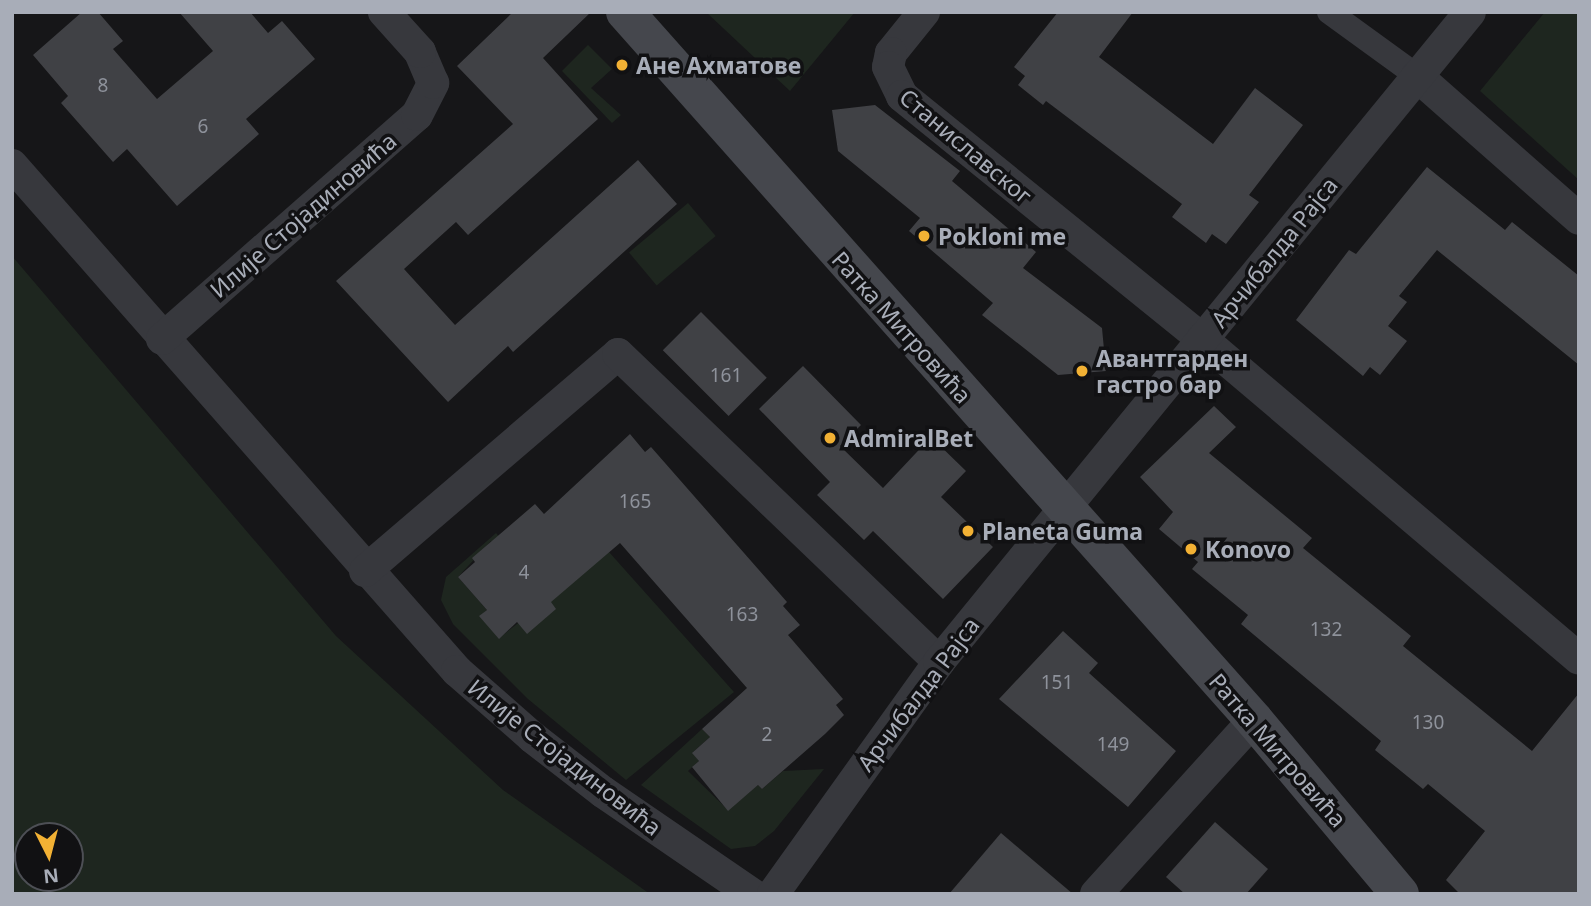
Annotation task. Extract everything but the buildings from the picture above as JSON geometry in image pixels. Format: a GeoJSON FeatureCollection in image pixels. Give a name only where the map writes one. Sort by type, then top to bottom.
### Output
{"type":"FeatureCollection","features":[{"type":"Feature","properties":{"kind":"main road","name":"Ратка Митровића"},"geometry":{"type":"LineString","coordinates":[[625,12],[1254,720],[1400,894]]}},
{"type":"Feature","properties":{"kind":"street","name":"Илије Стојадиновића"},"geometry":{"type":"LineString","coordinates":[[162,339],[417,115],[433,83],[421,52],[384,12]]}},
{"type":"Feature","properties":{"kind":"street","name":"Станиславског"},"geometry":{"type":"LineString","coordinates":[[924,12],[891,53],[888,67],[902,96],[1202,340],[1579,659]]}},
{"type":"Feature","properties":{"kind":"street"},"geometry":{"type":"LineString","coordinates":[[1329,12],[1417,76],[1579,219]]}},
{"type":"Feature","properties":{"kind":"street","name":"Арчибалда Рајса"},"geometry":{"type":"LineString","coordinates":[[773,894],[939,662],[1470,12]]}},
{"type":"Feature","properties":{"kind":"street","name":"Илије Стојадиновића"},"geometry":{"type":"LineString","coordinates":[[12,165],[365,571],[457,671],[532,737],[668,838],[752,894]]}},
{"type":"Feature","properties":{"kind":"street"},"geometry":{"type":"LineString","coordinates":[[365,571],[618,354],[939,662]]}},
{"type":"Feature","properties":{"kind":"street"},"geometry":{"type":"LineString","coordinates":[[1096,894],[1254,720]]}},
{"type":"Feature","properties":{"kind":"shaded area"},"geometry":{"type":"Polygon","coordinates":[[[706,12],[855,12],[790,91],[706,12]]]}},
{"type":"Feature","properties":{"kind":"shaded area"},"geometry":{"type":"Polygon","coordinates":[[[1545,12],[1579,12],[1579,180],[1480,91],[1545,12]]]}},
{"type":"Feature","properties":{"kind":"shaded area"},"geometry":{"type":"Polygon","coordinates":[[[588,45],[612,69],[591,88],[621,115],[612,123],[562,71],[588,45]]]}},
{"type":"Feature","properties":{"kind":"shaded area"},"geometry":{"type":"Polygon","coordinates":[[[688,203],[716,236],[657,285],[629,252],[688,203]]]}},
{"type":"Feature","properties":{"kind":"shaded area"},"geometry":{"type":"Polygon","coordinates":[[[12,256],[336,636],[503,790],[650,894],[12,894],[12,256]]]}},
{"type":"Feature","properties":{"kind":"shaded area"},"geometry":{"type":"Polygon","coordinates":[[[496,533],[505,544],[499,549],[491,541],[458,577],[487,610],[480,616],[499,638],[609,552],[734,692],[626,780],[528,699],[453,624],[441,600],[446,577],[496,533]]]}},
{"type":"Feature","properties":{"kind":"shaded area"},"geometry":{"type":"Polygon","coordinates":[[[702,729],[710,737],[693,752],[699,761],[688,771],[728,810],[758,785],[762,789],[783,771],[824,769],[774,831],[755,846],[731,849],[641,785],[702,729]]]}},
{"type":"Feature","properties":{"kind":"place","name":"Ане Ахматове"},"geometry":{"type":"Point","coordinates":[622,65]}},
{"type":"Feature","properties":{"kind":"place","name":"Pokloni me"},"geometry":{"type":"Point","coordinates":[924,236]}},
{"type":"Feature","properties":{"kind":"place","name":"Авантгарден гастро бар"},"geometry":{"type":"Point","coordinates":[1082,371]}},
{"type":"Feature","properties":{"kind":"place","name":"AdmiralBet"},"geometry":{"type":"Point","coordinates":[830,438]}},
{"type":"Feature","properties":{"kind":"place","name":"Planeta Guma"},"geometry":{"type":"Point","coordinates":[968,531]}},
{"type":"Feature","properties":{"kind":"place","name":"Konovo"},"geometry":{"type":"Point","coordinates":[1191,549]}}]}
